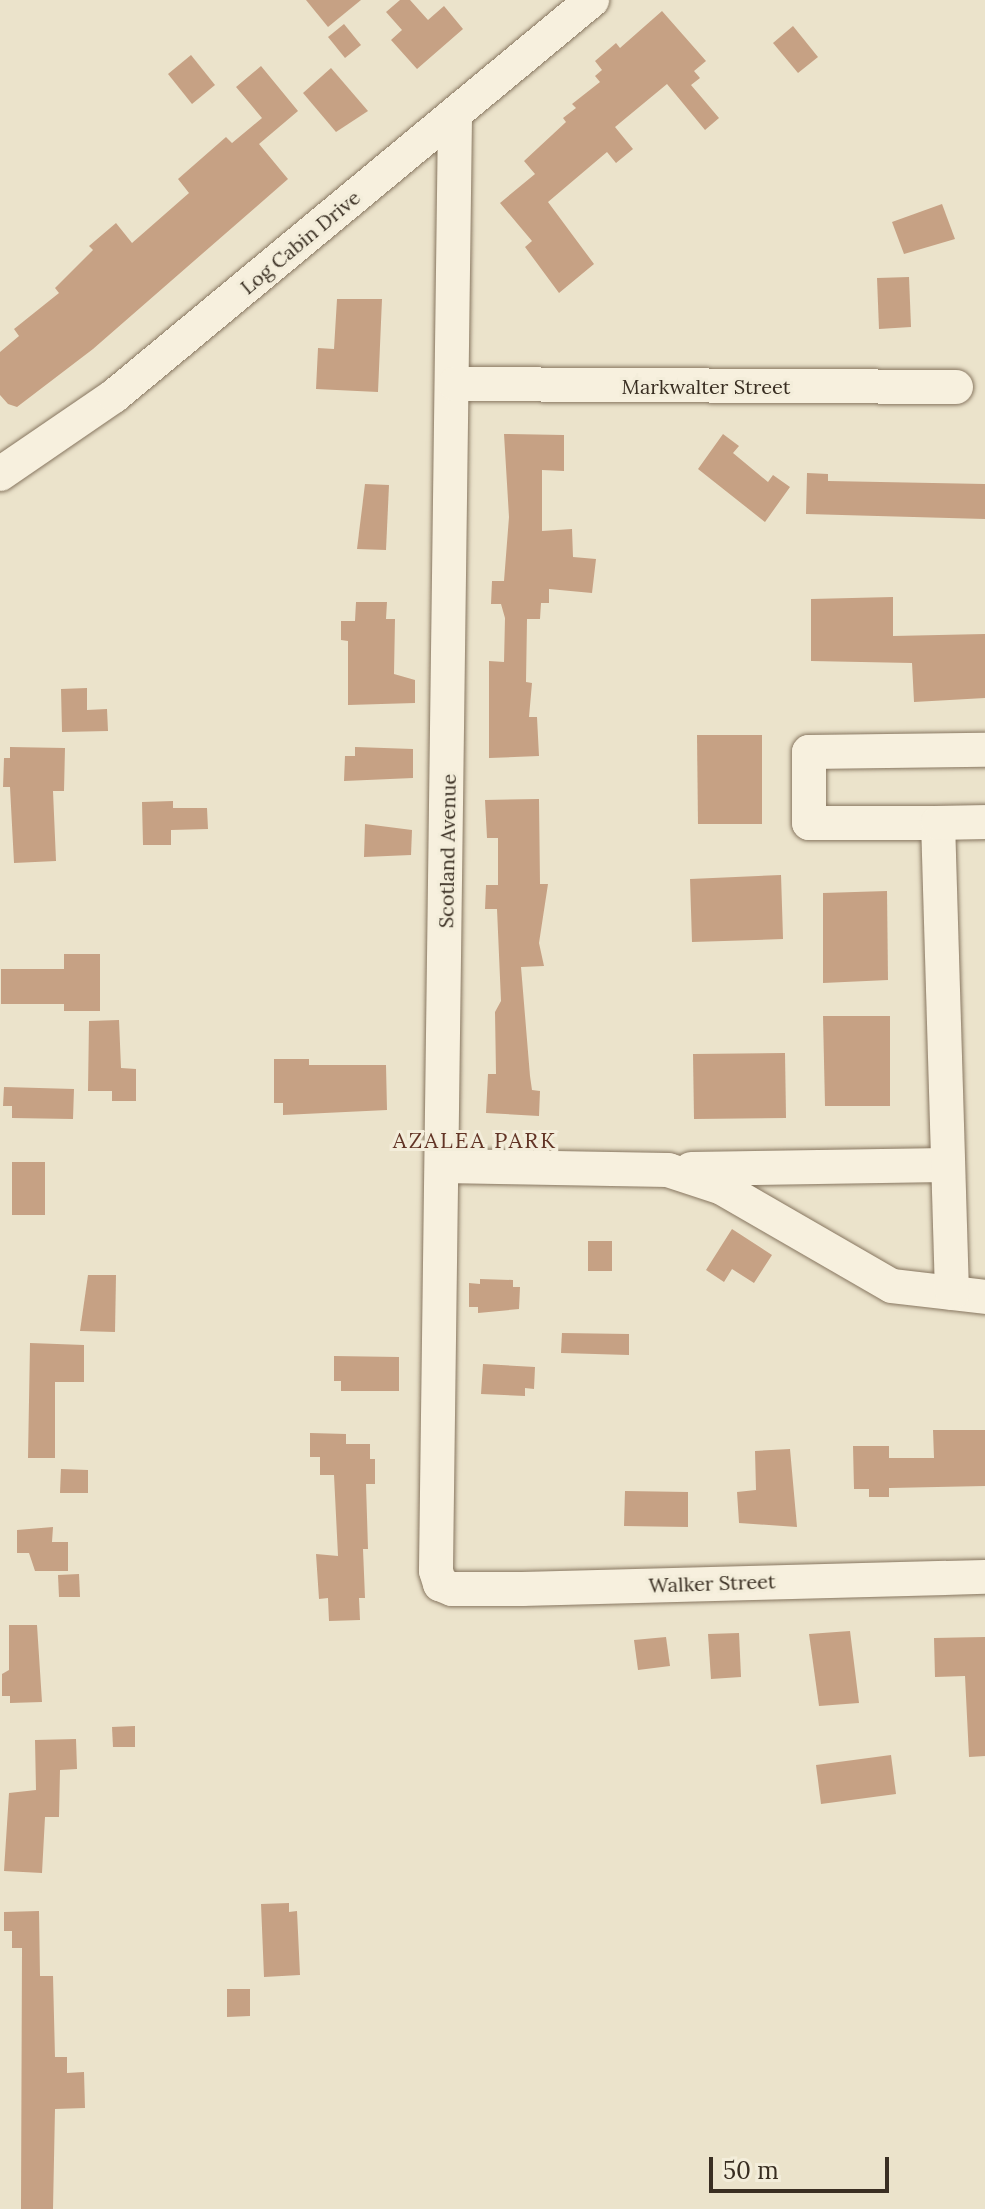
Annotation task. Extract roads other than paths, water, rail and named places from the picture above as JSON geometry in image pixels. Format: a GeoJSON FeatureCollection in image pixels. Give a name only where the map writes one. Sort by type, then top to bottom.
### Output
{"type":"FeatureCollection","features":[{"type":"Feature","properties":{"kind":"street","name":"Log Cabin Drive"},"geometry":{"type":"LineString","coordinates":[[0,474],[114,396],[455,117],[592,0]]}},
{"type":"Feature","properties":{"kind":"street","name":"Scotland Avenue"},"geometry":{"type":"LineString","coordinates":[[440,1584],[436,1571],[455,384],[455,117]]}},
{"type":"Feature","properties":{"kind":"street","name":"Markwalter Street"},"geometry":{"type":"LineString","coordinates":[[455,384],[956,387]]}},
{"type":"Feature","properties":{"kind":"street"},"geometry":{"type":"LineString","coordinates":[[985,750],[809,752],[809,823],[985,822]]}},
{"type":"Feature","properties":{"kind":"street"},"geometry":{"type":"LineString","coordinates":[[668,1170],[722,1188],[880,1282],[920,1294],[968,1295],[946,1165],[938,823]]}},
{"type":"Feature","properties":{"kind":"street"},"geometry":{"type":"LineString","coordinates":[[442,1166],[668,1170],[946,1165]]}},
{"type":"Feature","properties":{"kind":"street","name":"Walker Street"},"geometry":{"type":"LineString","coordinates":[[440,1584],[452,1589],[522,1589],[985,1577]]}},
{"type":"Feature","properties":{"kind":"district","name":"AZALEA PARK"},"geometry":{"type":"Point","coordinates":[475,1141]}}]}
